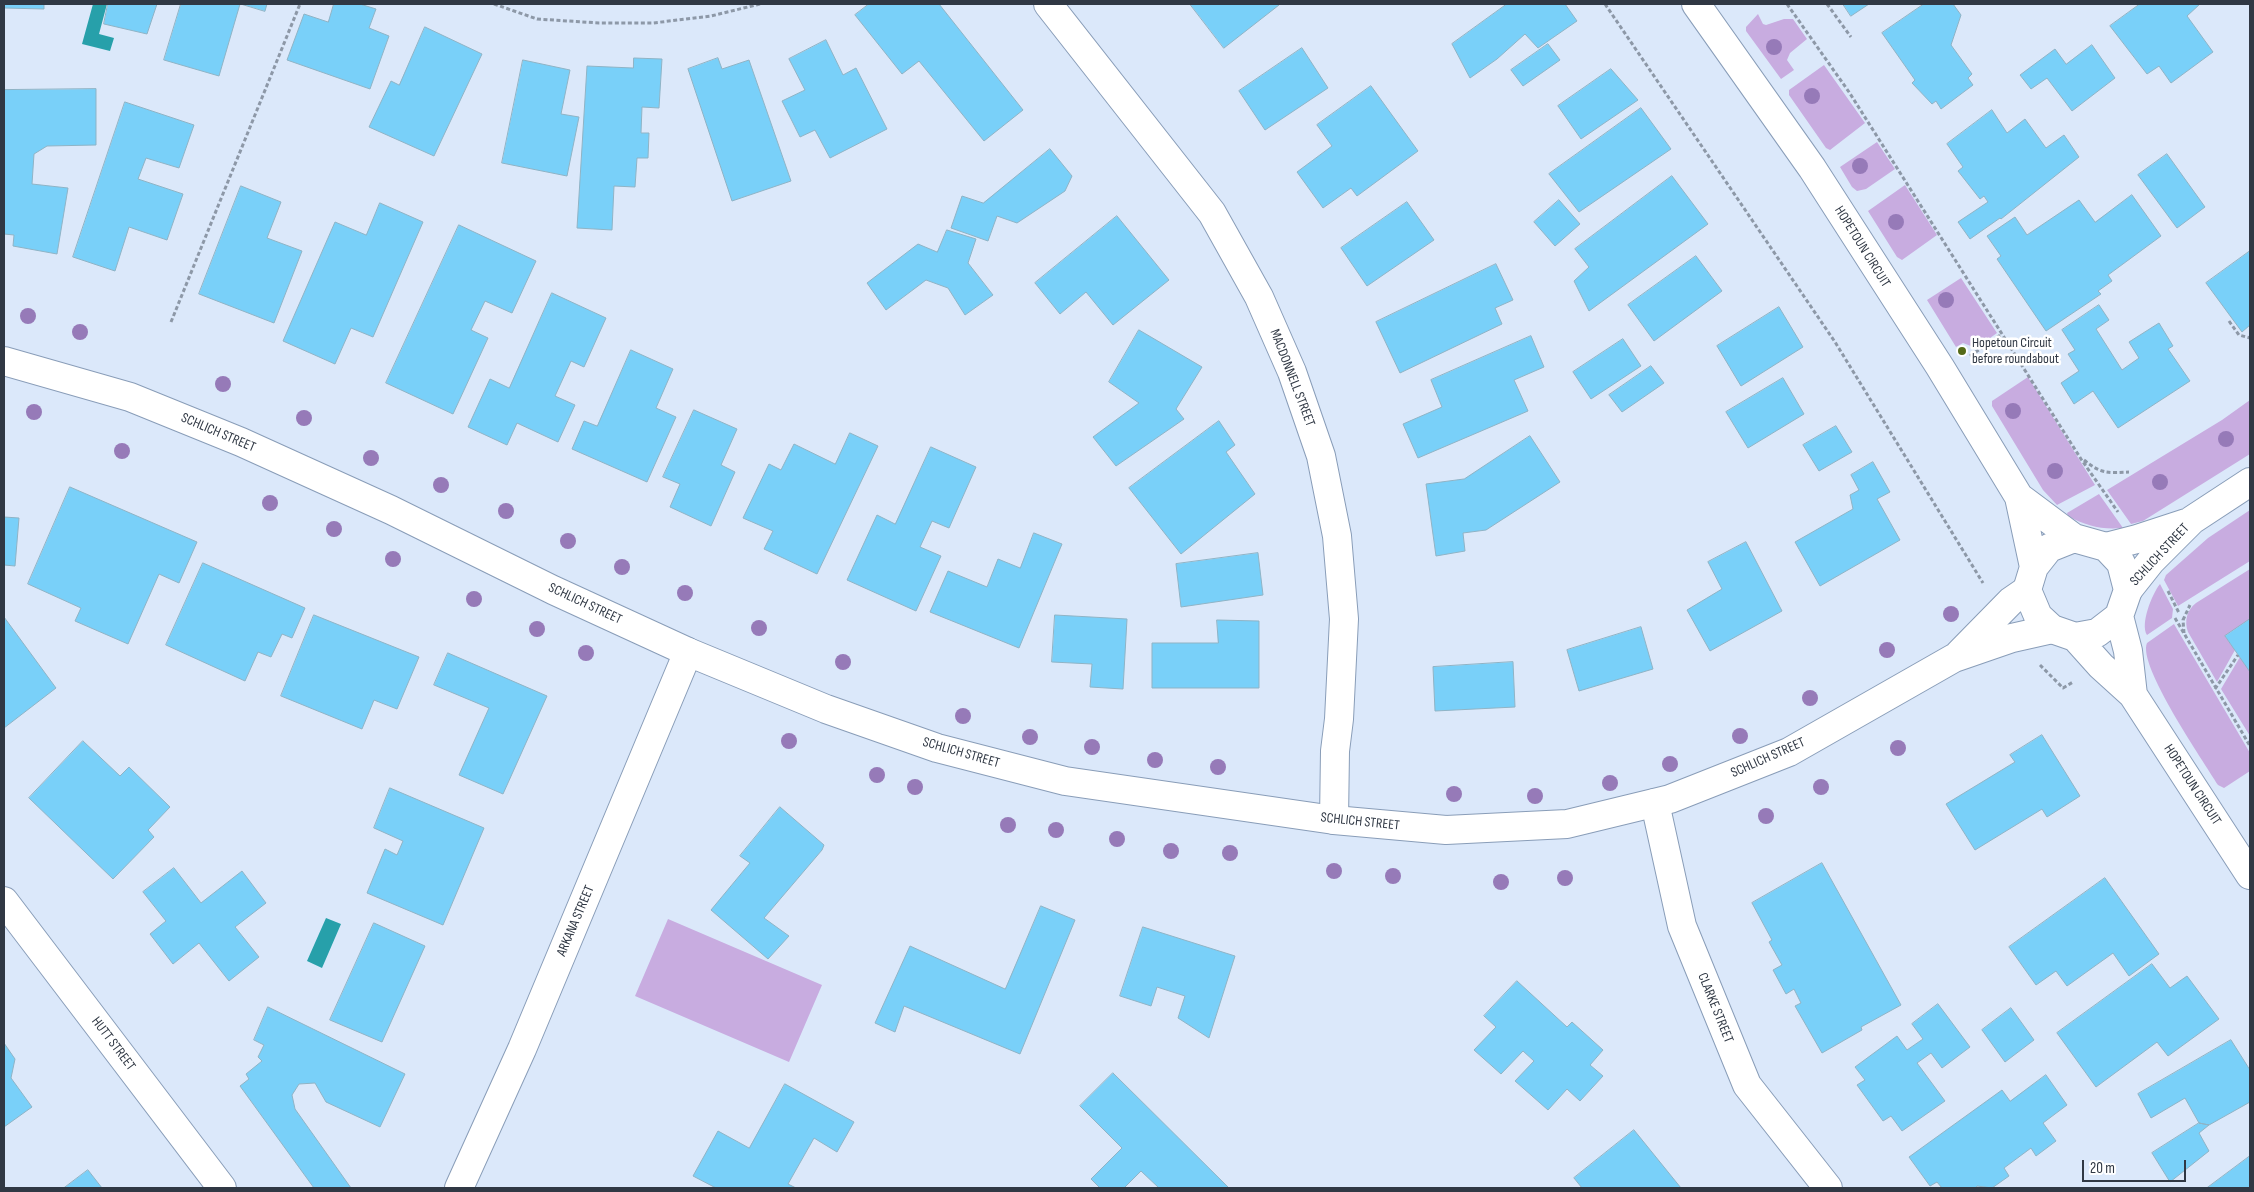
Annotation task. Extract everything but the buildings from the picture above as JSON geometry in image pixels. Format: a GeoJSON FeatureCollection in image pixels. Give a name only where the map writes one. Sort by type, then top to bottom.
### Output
{"type":"FeatureCollection","features":[{"type":"Feature","properties":{"kind":"street","name":"MACDONNELL STREET"},"geometry":{"type":"LineString","coordinates":[[1048,4],[1212,213],[1259,297],[1292,372],[1318,446],[1337,536],[1344,619],[1339,719],[1335,751],[1334,820]]}},
{"type":"Feature","properties":{"kind":"street","name":"HOPETOUN CIRCUIT"},"geometry":{"type":"LineString","coordinates":[[1696,4],[1812,168],[1940,367],[2019,497],[2074,538]]}},
{"type":"Feature","properties":{"kind":"street","name":"SCHLICH STREET"},"geometry":{"type":"LineString","coordinates":[[4,361],[130,397],[241,442],[392,510],[553,590],[688,652],[826,709],[937,748],[1065,782],[1334,820],[1446,830],[1567,824],[1655,803],[1789,752],[1954,658],[2012,638],[2064,633]]}},
{"type":"Feature","properties":{"kind":"street","name":"SCHLICH STREET"},"geometry":{"type":"LineString","coordinates":[[2128,590],[2151,561],[2192,520],[2250,482]]}},
{"type":"Feature","properties":{"kind":"street","name":"HOPETOUN CIRCUIT"},"geometry":{"type":"LineString","coordinates":[[2019,497],[2030,579]]}},
{"type":"Feature","properties":{"kind":"street","name":"SCHLICH STREET"},"geometry":{"type":"LineString","coordinates":[[2106,547],[2137,539],[2192,520]]}},
{"type":"Feature","properties":{"kind":"street"},"geometry":{"type":"LineString","coordinates":[[2074,538],[2106,547],[2121,564],[2128,590],[2119,616],[2097,633],[2064,633],[2038,616],[2030,579],[2049,548],[2074,538]]}},
{"type":"Feature","properties":{"kind":"street","name":"SCHLICH STREET"},"geometry":{"type":"LineString","coordinates":[[1954,658],[2011,601],[2030,579]]}},
{"type":"Feature","properties":{"kind":"street","name":"HOPETOUN CIRCUIT"},"geometry":{"type":"LineString","coordinates":[[2119,616],[2128,651],[2133,695]]}},
{"type":"Feature","properties":{"kind":"street","name":"HOPETOUN CIRCUIT"},"geometry":{"type":"LineString","coordinates":[[2064,633],[2133,695],[2250,875]]}},
{"type":"Feature","properties":{"kind":"street","name":"ARKANA STREET"},"geometry":{"type":"LineString","coordinates":[[459,1188],[526,1040],[688,652]]}},
{"type":"Feature","properties":{"kind":"street","name":"CLARKE STREET"},"geometry":{"type":"LineString","coordinates":[[1655,803],[1682,926],[1748,1085],[1828,1188]]}},
{"type":"Feature","properties":{"kind":"street","name":"HUTT STREET"},"geometry":{"type":"LineString","coordinates":[[4,901],[222,1188]]}},
{"type":"Feature","properties":{"kind":"path"},"geometry":{"type":"LineString","coordinates":[[171,322],[300,4]]}},
{"type":"Feature","properties":{"kind":"path"},"geometry":{"type":"LineString","coordinates":[[494,4],[537,19],[598,23],[653,22],[711,16],[760,4]]}},
{"type":"Feature","properties":{"kind":"path"},"geometry":{"type":"LineString","coordinates":[[1605,4],[1835,342],[1976,569],[1998,614]]}},
{"type":"Feature","properties":{"kind":"path"},"geometry":{"type":"LineString","coordinates":[[1787,4],[1849,92],[2081,459],[2137,539]]}},
{"type":"Feature","properties":{"kind":"path"},"geometry":{"type":"LineString","coordinates":[[1827,4],[1851,37]]}},
{"type":"Feature","properties":{"kind":"path"},"geometry":{"type":"LineString","coordinates":[[2229,321],[2239,335],[2250,338]]}},
{"type":"Feature","properties":{"kind":"path"},"geometry":{"type":"LineString","coordinates":[[1966,358],[2002,334]]}},
{"type":"Feature","properties":{"kind":"path"},"geometry":{"type":"LineString","coordinates":[[2081,459],[2095,470],[2106,474],[2129,472]]}},
{"type":"Feature","properties":{"kind":"path"},"geometry":{"type":"LineString","coordinates":[[2184,635],[2183,620],[2190,605]]}},
{"type":"Feature","properties":{"kind":"path"},"geometry":{"type":"LineString","coordinates":[[2175,618],[2250,746]]}},
{"type":"Feature","properties":{"kind":"path"},"geometry":{"type":"LineString","coordinates":[[2012,638],[2063,688]]}},
{"type":"Feature","properties":{"kind":"path"},"geometry":{"type":"LineString","coordinates":[[2215,689],[2238,654]]}},
{"type":"Feature","properties":{"kind":"shaded area"},"geometry":{"type":"Polygon","coordinates":[[[1758,14],[1763,24],[1766,25],[1784,19],[1793,19],[1807,39],[1790,53],[1787,60],[1794,70],[1781,79],[1746,31],[1746,27],[1758,14]]]}},
{"type":"Feature","properties":{"kind":"shaded area"},"geometry":{"type":"Polygon","coordinates":[[[1824,65],[1865,123],[1830,150],[1826,148],[1789,95],[1789,90],[1824,65]]]}},
{"type":"Feature","properties":{"kind":"shaded area"},"geometry":{"type":"Polygon","coordinates":[[[1877,142],[1895,169],[1866,189],[1857,191],[1852,187],[1840,167],[1877,142]]]}},
{"type":"Feature","properties":{"kind":"shaded area"},"geometry":{"type":"Polygon","coordinates":[[[1905,185],[1937,235],[1902,260],[1897,257],[1868,211],[1905,185]]]}},
{"type":"Feature","properties":{"kind":"shaded area"},"geometry":{"type":"Polygon","coordinates":[[[1961,278],[1997,333],[1976,348],[1963,343],[1956,347],[1927,300],[1961,278]]]}},
{"type":"Feature","properties":{"kind":"shaded area"},"geometry":{"type":"Polygon","coordinates":[[[2028,377],[2095,485],[2057,505],[2043,490],[1992,406],[1992,401],[2028,377]]]}},
{"type":"Feature","properties":{"kind":"shaded area"},"geometry":{"type":"Polygon","coordinates":[[[2250,400],[2250,454],[2143,521],[2131,524],[2107,490],[2222,420],[2250,400]]]}},
{"type":"Feature","properties":{"kind":"shaded area"},"geometry":{"type":"Polygon","coordinates":[[[2099,494],[2123,528],[2094,526],[2068,516],[2067,513],[2099,494]]]}},
{"type":"Feature","properties":{"kind":"shaded area"},"geometry":{"type":"Polygon","coordinates":[[[2250,510],[2250,561],[2178,606],[2164,580],[2166,575],[2208,538],[2250,510]]]}},
{"type":"Feature","properties":{"kind":"shaded area"},"geometry":{"type":"Polygon","coordinates":[[[2250,569],[2250,619],[2225,636],[2235,650],[2217,682],[2188,632],[2187,616],[2190,609],[2196,603],[2250,569]]]}},
{"type":"Feature","properties":{"kind":"shaded area"},"geometry":{"type":"Polygon","coordinates":[[[2160,584],[2173,609],[2172,618],[2147,635],[2145,630],[2146,617],[2160,584]]]}},
{"type":"Feature","properties":{"kind":"shaded area"},"geometry":{"type":"Polygon","coordinates":[[[2174,624],[2250,753],[2250,771],[2224,788],[2218,785],[2187,736],[2161,692],[2152,671],[2147,654],[2147,643],[2174,624]]]}},
{"type":"Feature","properties":{"kind":"shaded area"},"geometry":{"type":"Polygon","coordinates":[[[2240,657],[2250,672],[2250,736],[2221,689],[2240,657]]]}},
{"type":"Feature","properties":{"kind":"shaded area"},"geometry":{"type":"Polygon","coordinates":[[[668,919],[822,985],[789,1062],[635,996],[668,919]]]}},
{"type":"Feature","properties":{"kind":"water"},"geometry":{"type":"Polygon","coordinates":[[[93,4],[107,4],[99,34],[114,38],[110,51],[82,44],[93,4]]]}},
{"type":"Feature","properties":{"kind":"water"},"geometry":{"type":"Polygon","coordinates":[[[326,918],[341,924],[322,968],[307,961],[326,918]]]}},
{"type":"Feature","properties":{"kind":"place","name":"Hopetoun Circuit before roundabout"},"geometry":{"type":"Point","coordinates":[1962,351]}}]}
